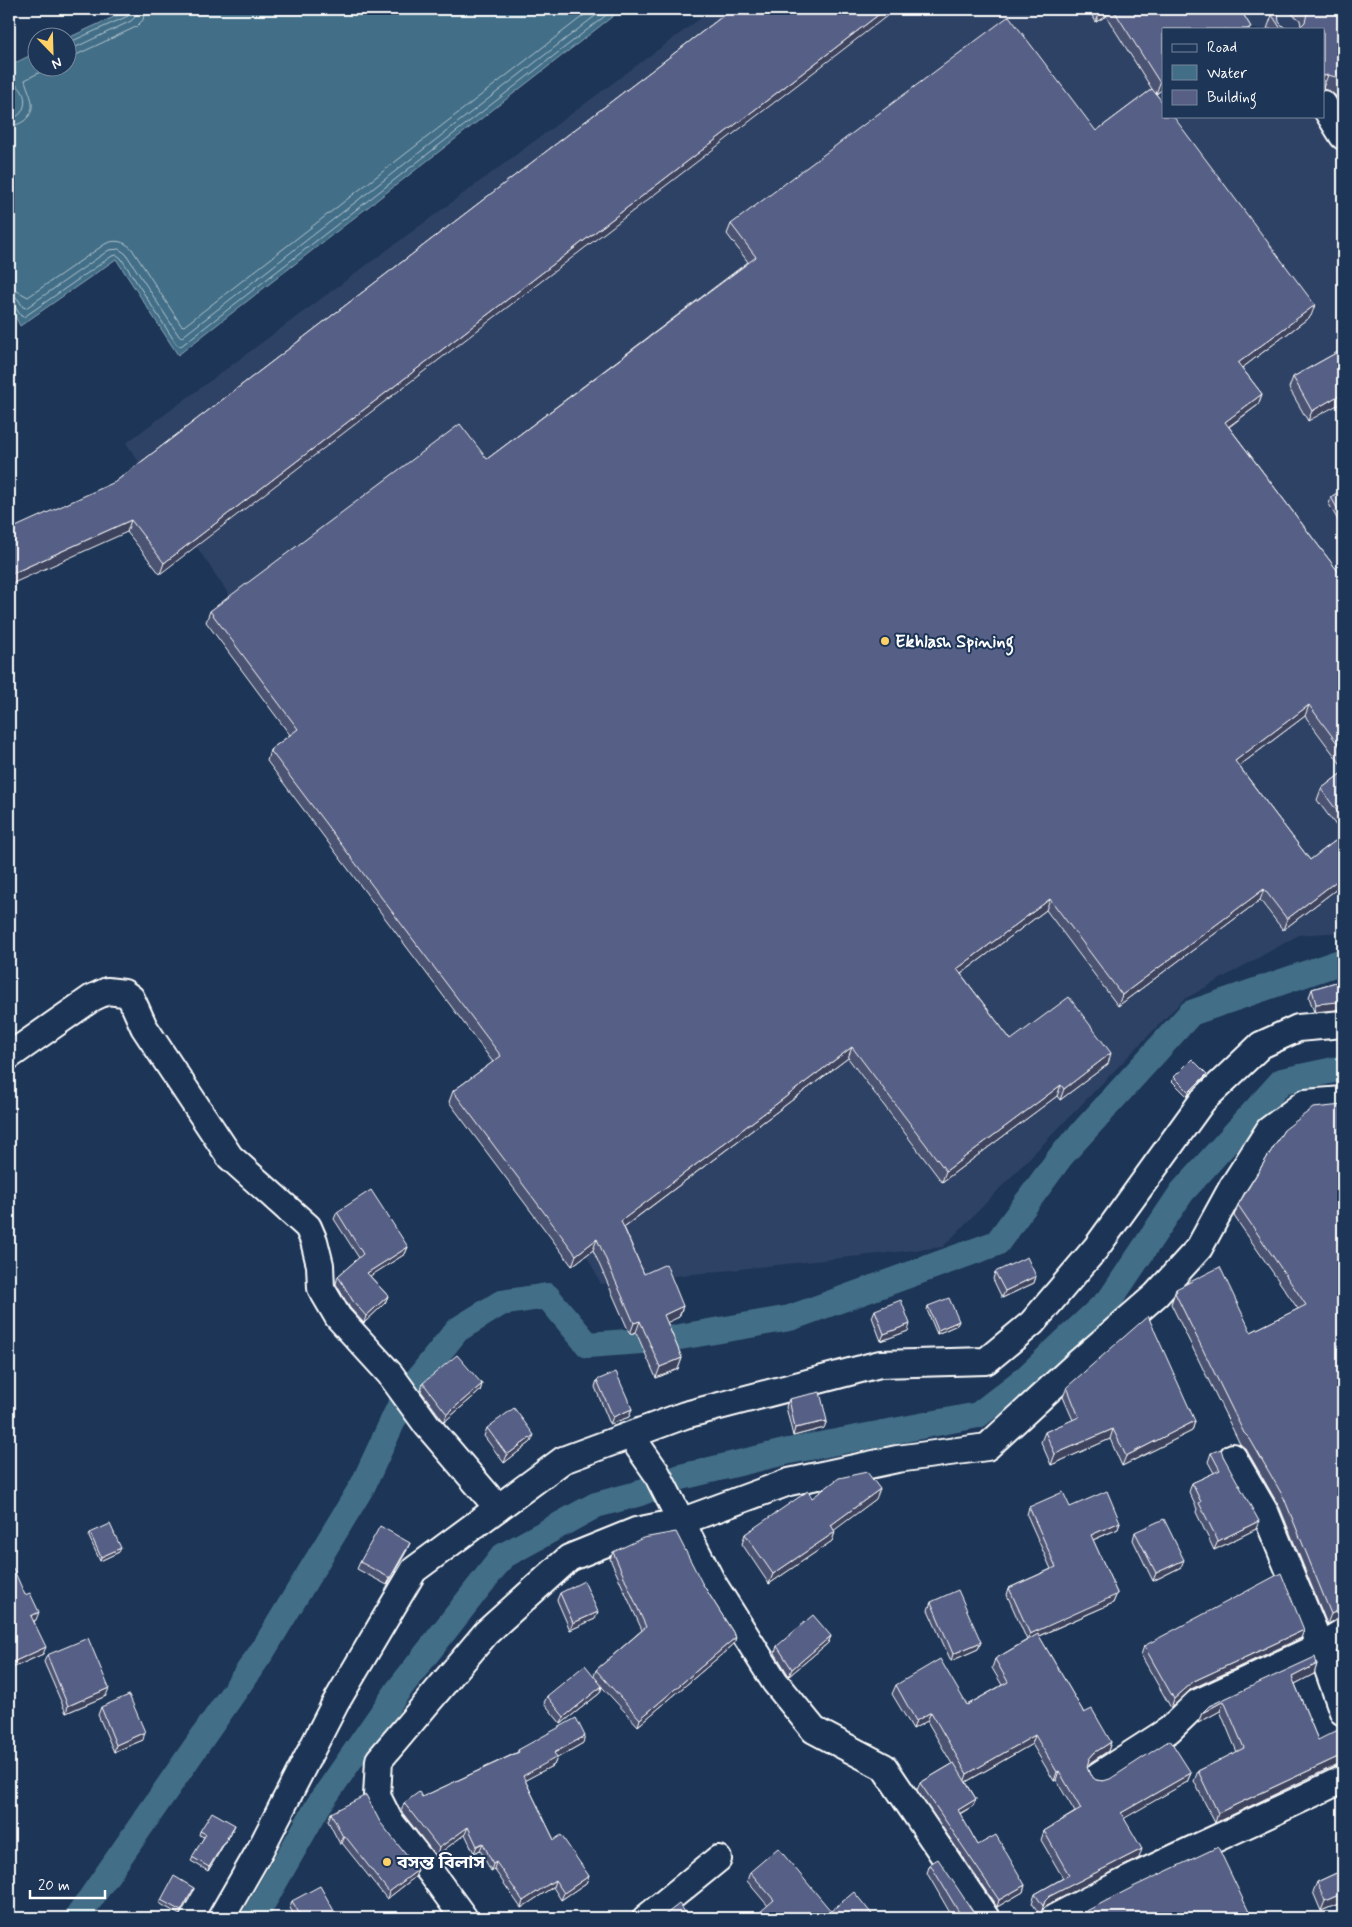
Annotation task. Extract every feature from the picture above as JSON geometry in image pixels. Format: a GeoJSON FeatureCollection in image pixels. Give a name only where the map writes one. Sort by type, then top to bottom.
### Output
{"type":"FeatureCollection","features":[{"type":"Feature","properties":{"kind":"street"},"geometry":{"type":"LineString","coordinates":[[1324,106],[1343,136]]}},
{"type":"Feature","properties":{"kind":"street"},"geometry":{"type":"LineString","coordinates":[[9,1056],[92,998],[107,992],[124,993],[131,998],[144,1027],[230,1157],[308,1226],[320,1265],[321,1288],[338,1317],[390,1374],[427,1425],[498,1508]]}},
{"type":"Feature","properties":{"kind":"street"},"geometry":{"type":"LineString","coordinates":[[220,1918],[260,1850],[335,1704],[414,1570],[563,1460],[685,1415],[880,1364],[986,1361],[1032,1323],[1096,1248],[1203,1100],[1261,1045],[1298,1028],[1343,1024]]}},
{"type":"Feature","properties":{"kind":"street"},"geometry":{"type":"LineString","coordinates":[[464,1918],[389,1820],[377,1796],[380,1760],[486,1633],[569,1558],[636,1531],[789,1482],[897,1460],[987,1446],[1156,1295],[1199,1248],[1233,1186],[1268,1130],[1305,1103],[1343,1100]]}},
{"type":"Feature","properties":{"kind":"street"},"geometry":{"type":"LineString","coordinates":[[631,1436],[656,1472],[712,1582],[775,1682],[814,1730],[884,1768],[986,1918]]}},
{"type":"Feature","properties":{"kind":"street"},"geometry":{"type":"LineString","coordinates":[[1233,1457],[1266,1514],[1320,1646],[1343,1712]]}},
{"type":"Feature","properties":{"kind":"street"},"geometry":{"type":"LineString","coordinates":[[1099,1775],[1168,1730],[1197,1703],[1320,1646],[1343,1632]]}},
{"type":"Feature","properties":{"kind":"street"},"geometry":{"type":"LineString","coordinates":[[1054,1918],[1154,1866],[1343,1779]]}},
{"type":"Feature","properties":{"kind":"street"},"geometry":{"type":"LineString","coordinates":[[646,1918],[718,1859]]}},
{"type":"Feature","properties":{"kind":"shaded area"},"geometry":{"type":"Polygon","coordinates":[[[713,9],[1343,9],[1343,932],[1299,935],[1183,1000],[943,1247],[601,1284],[327,739],[126,443],[713,9]]]}},
{"type":"Feature","properties":{"kind":"water"},"geometry":{"type":"Polygon","coordinates":[[[131,9],[622,9],[178,355],[116,259],[20,326],[9,304],[9,108],[14,105],[9,86],[9,66],[28,56],[28,78],[78,78],[78,33],[131,9]]]}},
{"type":"Feature","properties":{"kind":"building"},"geometry":{"type":"Polygon","coordinates":[[[732,9],[886,9],[164,563],[131,520],[9,575],[9,530],[115,482],[732,9]]]}},
{"type":"Feature","properties":{"kind":"building"},"geometry":{"type":"Polygon","coordinates":[[[1113,9],[1240,9],[1251,27],[1162,28],[1162,82],[1160,83],[1113,9]]]}},
{"type":"Feature","properties":{"kind":"building"},"geometry":{"type":"Polygon","coordinates":[[[1306,9],[1343,9],[1343,86],[1336,77],[1324,76],[1324,28],[1298,28],[1305,22],[1306,9]]]}},
{"type":"Feature","properties":{"kind":"building"},"geometry":{"type":"Polygon","coordinates":[[[1278,12],[1279,22],[1285,28],[1280,28],[1272,15],[1278,12]]]}},
{"type":"Feature","properties":{"kind":"building","name":"Ekhlash Spining"},"geometry":{"type":"Polygon","coordinates":[[[1009,16],[1096,131],[1152,89],[1162,102],[1162,118],[1175,118],[1315,305],[1238,363],[1262,394],[1225,422],[1343,578],[1343,751],[1309,705],[1235,761],[1310,860],[1343,835],[1343,876],[1287,919],[1264,889],[1122,995],[1050,899],[957,969],[1011,1040],[1069,997],[1111,1053],[1064,1089],[1061,1085],[946,1171],[852,1047],[621,1221],[644,1274],[666,1264],[683,1306],[664,1315],[682,1358],[660,1367],[640,1321],[634,1323],[597,1239],[576,1255],[453,1091],[501,1056],[270,750],[298,729],[210,611],[460,424],[487,459],[756,257],[731,224],[1009,16]]]}},
{"type":"Feature","properties":{"kind":"building"},"geometry":{"type":"Polygon","coordinates":[[[1343,349],[1343,393],[1312,411],[1293,377],[1343,349]]]}},
{"type":"Feature","properties":{"kind":"building"},"geometry":{"type":"Polygon","coordinates":[[[1343,489],[1343,516],[1342,517],[1331,497],[1343,489]]]}},
{"type":"Feature","properties":{"kind":"building"},"geometry":{"type":"Polygon","coordinates":[[[1343,772],[1343,819],[1321,789],[1343,772]]]}},
{"type":"Feature","properties":{"kind":"building"},"geometry":{"type":"Polygon","coordinates":[[[1343,980],[1343,1001],[1316,1004],[1312,989],[1343,980]]]}},
{"type":"Feature","properties":{"kind":"building"},"geometry":{"type":"Polygon","coordinates":[[[1192,1059],[1207,1074],[1189,1092],[1174,1077],[1192,1059]]]}},
{"type":"Feature","properties":{"kind":"building"},"geometry":{"type":"Polygon","coordinates":[[[1343,1105],[1343,1368],[1338,1371],[1343,1381],[1343,1608],[1331,1614],[1284,1498],[1250,1439],[1244,1433],[1175,1293],[1176,1289],[1220,1267],[1251,1332],[1306,1305],[1238,1205],[1284,1130],[1313,1108],[1343,1105]]]}},
{"type":"Feature","properties":{"kind":"building"},"geometry":{"type":"Polygon","coordinates":[[[371,1190],[408,1247],[367,1273],[388,1296],[366,1316],[353,1301],[338,1276],[363,1254],[337,1212],[371,1190]]]}},
{"type":"Feature","properties":{"kind":"building"},"geometry":{"type":"Polygon","coordinates":[[[1027,1257],[1036,1276],[1005,1291],[995,1272],[1027,1257]]]}},
{"type":"Feature","properties":{"kind":"building"},"geometry":{"type":"Polygon","coordinates":[[[949,1298],[959,1321],[938,1330],[928,1306],[949,1298]]]}},
{"type":"Feature","properties":{"kind":"building"},"geometry":{"type":"Polygon","coordinates":[[[901,1300],[910,1324],[884,1334],[875,1310],[901,1300]]]}},
{"type":"Feature","properties":{"kind":"building"},"geometry":{"type":"Polygon","coordinates":[[[1148,1316],[1195,1421],[1126,1456],[1113,1429],[1055,1454],[1045,1432],[1079,1417],[1067,1387],[1148,1316]]]}},
{"type":"Feature","properties":{"kind":"building"},"geometry":{"type":"Polygon","coordinates":[[[457,1355],[482,1384],[447,1414],[423,1383],[457,1355]]]}},
{"type":"Feature","properties":{"kind":"building"},"geometry":{"type":"Polygon","coordinates":[[[616,1372],[632,1409],[613,1417],[597,1380],[616,1372]]]}},
{"type":"Feature","properties":{"kind":"building"},"geometry":{"type":"Polygon","coordinates":[[[820,1392],[827,1421],[795,1428],[789,1399],[820,1392]]]}},
{"type":"Feature","properties":{"kind":"building"},"geometry":{"type":"Polygon","coordinates":[[[514,1408],[534,1435],[507,1455],[487,1428],[514,1408]]]}},
{"type":"Feature","properties":{"kind":"building"},"geometry":{"type":"Polygon","coordinates":[[[1221,1449],[1259,1521],[1218,1541],[1199,1503],[1201,1502],[1192,1483],[1220,1470],[1211,1453],[1221,1449]]]}},
{"type":"Feature","properties":{"kind":"building"},"geometry":{"type":"Polygon","coordinates":[[[867,1472],[880,1489],[831,1525],[835,1532],[773,1574],[745,1534],[808,1491],[812,1498],[839,1478],[867,1472]]]}},
{"type":"Feature","properties":{"kind":"building"},"geometry":{"type":"Polygon","coordinates":[[[1107,1491],[1120,1522],[1091,1535],[1117,1593],[1116,1595],[1030,1634],[1009,1588],[1056,1567],[1029,1507],[1063,1492],[1070,1507],[1107,1491]]]}},
{"type":"Feature","properties":{"kind":"building"},"geometry":{"type":"Polygon","coordinates":[[[1164,1519],[1184,1560],[1156,1573],[1135,1532],[1164,1519]]]}},
{"type":"Feature","properties":{"kind":"building"},"geometry":{"type":"Polygon","coordinates":[[[110,1524],[121,1548],[101,1557],[90,1533],[110,1524]]]}},
{"type":"Feature","properties":{"kind":"building"},"geometry":{"type":"Polygon","coordinates":[[[380,1526],[410,1543],[390,1578],[360,1562],[380,1526]]]}},
{"type":"Feature","properties":{"kind":"building"},"geometry":{"type":"Polygon","coordinates":[[[676,1532],[702,1583],[736,1637],[640,1719],[596,1670],[646,1627],[613,1552],[643,1538],[676,1532]]]}},
{"type":"Feature","properties":{"kind":"building"},"geometry":{"type":"Polygon","coordinates":[[[13,1568],[25,1595],[30,1593],[39,1612],[31,1616],[46,1647],[13,1662],[9,1653],[9,1569],[13,1568]]]}},
{"type":"Feature","properties":{"kind":"building"},"geometry":{"type":"Polygon","coordinates":[[[1281,1573],[1304,1630],[1194,1681],[1174,1699],[1144,1646],[1281,1573]]]}},
{"type":"Feature","properties":{"kind":"building"},"geometry":{"type":"Polygon","coordinates":[[[584,1581],[598,1612],[573,1623],[560,1593],[584,1581]]]}},
{"type":"Feature","properties":{"kind":"building"},"geometry":{"type":"Polygon","coordinates":[[[958,1590],[981,1642],[953,1654],[931,1602],[958,1590]]]}},
{"type":"Feature","properties":{"kind":"building"},"geometry":{"type":"Polygon","coordinates":[[[813,1615],[831,1636],[792,1669],[777,1646],[813,1615]]]}},
{"type":"Feature","properties":{"kind":"building"},"geometry":{"type":"Polygon","coordinates":[[[1038,1634],[1084,1713],[1092,1709],[1111,1742],[1094,1753],[1089,1759],[1087,1767],[1090,1775],[1096,1780],[1110,1779],[1170,1740],[1191,1773],[1121,1813],[1142,1849],[1050,1896],[1043,1906],[1035,1894],[1069,1875],[1044,1831],[1081,1809],[1059,1771],[1057,1772],[1035,1735],[967,1774],[931,1712],[916,1721],[896,1685],[940,1659],[967,1705],[1008,1682],[995,1659],[1038,1634]]]}},
{"type":"Feature","properties":{"kind":"building"},"geometry":{"type":"Polygon","coordinates":[[[88,1638],[109,1688],[68,1706],[47,1655],[88,1638]]]}},
{"type":"Feature","properties":{"kind":"building"},"geometry":{"type":"Polygon","coordinates":[[[1315,1657],[1317,1664],[1292,1677],[1318,1740],[1342,1728],[1343,1756],[1218,1813],[1198,1771],[1244,1748],[1224,1701],[1202,1713],[1209,1706],[1315,1657]]]}},
{"type":"Feature","properties":{"kind":"building"},"geometry":{"type":"Polygon","coordinates":[[[585,1665],[602,1686],[564,1717],[547,1696],[585,1665]]]}},
{"type":"Feature","properties":{"kind":"building"},"geometry":{"type":"Polygon","coordinates":[[[129,1695],[145,1732],[116,1745],[101,1707],[129,1695]]]}},
{"type":"Feature","properties":{"kind":"building"},"geometry":{"type":"Polygon","coordinates":[[[576,1718],[585,1736],[554,1753],[557,1757],[523,1776],[554,1840],[561,1835],[589,1876],[564,1893],[555,1880],[523,1901],[496,1862],[493,1864],[483,1843],[477,1846],[468,1827],[439,1848],[404,1803],[419,1792],[422,1797],[519,1752],[518,1750],[576,1718]]]}},
{"type":"Feature","properties":{"kind":"building"},"geometry":{"type":"Polygon","coordinates":[[[954,1763],[976,1799],[958,1810],[978,1845],[996,1835],[1025,1885],[999,1900],[920,1783],[954,1763]]]}},
{"type":"Feature","properties":{"kind":"building"},"geometry":{"type":"Polygon","coordinates":[[[366,1795],[380,1822],[418,1870],[389,1892],[345,1836],[343,1837],[331,1813],[366,1795]]]}},
{"type":"Feature","properties":{"kind":"building"},"geometry":{"type":"Polygon","coordinates":[[[212,1812],[235,1825],[209,1867],[192,1857],[206,1834],[200,1831],[212,1812]]]}},
{"type":"Feature","properties":{"kind":"building"},"geometry":{"type":"Polygon","coordinates":[[[1218,1847],[1249,1912],[1236,1918],[1073,1918],[1135,1886],[1218,1847]]]}},
{"type":"Feature","properties":{"kind":"building"},"geometry":{"type":"Polygon","coordinates":[[[778,1848],[831,1911],[854,1892],[875,1918],[753,1918],[774,1900],[750,1872],[778,1848]]]}},
{"type":"Feature","properties":{"kind":"building"},"geometry":{"type":"Polygon","coordinates":[[[938,1859],[974,1913],[971,1914],[974,1918],[952,1918],[960,1914],[930,1864],[938,1859]]]}},
{"type":"Feature","properties":{"kind":"building"},"geometry":{"type":"Polygon","coordinates":[[[1343,1870],[1343,1893],[1325,1901],[1317,1882],[1343,1870]]]}},
{"type":"Feature","properties":{"kind":"building"},"geometry":{"type":"Polygon","coordinates":[[[174,1876],[194,1888],[181,1911],[161,1900],[174,1876]]]}},
{"type":"Feature","properties":{"kind":"building"},"geometry":{"type":"Polygon","coordinates":[[[320,1886],[338,1918],[302,1918],[292,1901],[320,1886]]]}},
{"type":"Feature","properties":{"kind":"building"},"geometry":{"type":"Polygon","coordinates":[[[679,1904],[690,1918],[661,1918],[679,1904]]]}},
{"type":"Feature","properties":{"kind":"waterway"},"geometry":{"type":"LineString","coordinates":[[77,1918],[263,1650],[363,1485],[405,1395],[457,1330],[501,1303],[547,1296],[588,1345],[668,1339],[790,1318],[997,1243],[1061,1156],[1191,1013],[1343,961]]}},
{"type":"Feature","properties":{"kind":"waterway"},"geometry":{"type":"LineString","coordinates":[[254,1918],[318,1806],[399,1689],[503,1556],[596,1505],[637,1494],[681,1477],[789,1451],[978,1415],[1027,1377],[1111,1298],[1182,1192],[1282,1081],[1343,1068]]}},
{"type":"Feature","properties":{"kind":"place","name":"Ekhlash Spining"},"geometry":{"type":"Point","coordinates":[885,641]}},
{"type":"Feature","properties":{"kind":"place","name":"বসন্ত বিলাস"},"geometry":{"type":"Point","coordinates":[387,1862]}}]}
